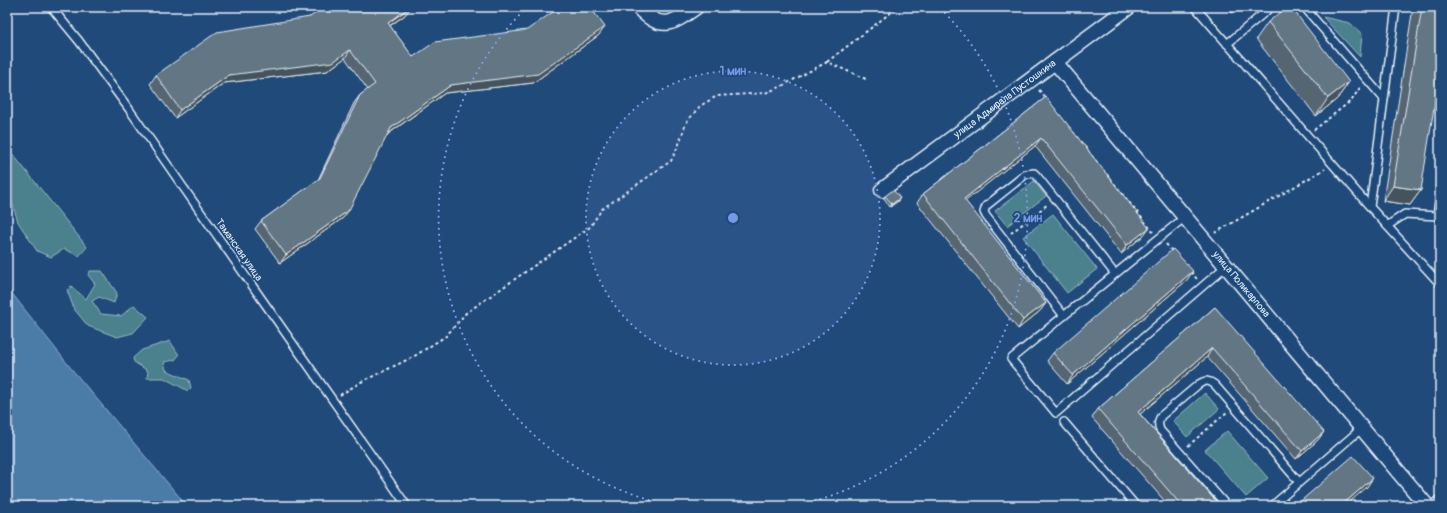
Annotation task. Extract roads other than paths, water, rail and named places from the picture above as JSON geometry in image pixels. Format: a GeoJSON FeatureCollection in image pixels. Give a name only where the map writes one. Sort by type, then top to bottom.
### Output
{"type":"FeatureCollection","features":[{"type":"Feature","properties":{"kind":"street"},"geometry":{"type":"LineString","coordinates":[[638,7],[648,18],[665,24],[676,21],[696,7]]}},
{"type":"Feature","properties":{"kind":"street","name":"улица Адмирала Пустошкина"},"geometry":{"type":"LineString","coordinates":[[882,190],[1128,7]]}},
{"type":"Feature","properties":{"kind":"street","name":"улица Поликарпова"},"geometry":{"type":"LineString","coordinates":[[1055,62],[1428,506]]}},
{"type":"Feature","properties":{"kind":"street"},"geometry":{"type":"LineString","coordinates":[[1436,506],[1440,503]]}},
{"type":"Feature","properties":{"kind":"lane","name":"Таманская улица"},"geometry":{"type":"LineString","coordinates":[[51,7],[79,41],[130,109],[407,506]]}},
{"type":"Feature","properties":{"kind":"lane"},"geometry":{"type":"LineString","coordinates":[[1195,7],[1370,207],[1440,284]]}},
{"type":"Feature","properties":{"kind":"lane"},"geometry":{"type":"LineString","coordinates":[[1227,44],[1271,7]]}},
{"type":"Feature","properties":{"kind":"lane"},"geometry":{"type":"LineString","coordinates":[[1304,7],[1384,99]]}},
{"type":"Feature","properties":{"kind":"lane"},"geometry":{"type":"LineString","coordinates":[[1370,207],[1396,7]]}},
{"type":"Feature","properties":{"kind":"lane"},"geometry":{"type":"LineString","coordinates":[[1064,316],[984,212],[986,206],[992,201],[1030,173],[1034,173],[1116,274]]}},
{"type":"Feature","properties":{"kind":"lane"},"geometry":{"type":"LineString","coordinates":[[1387,226],[1405,214],[1437,216],[1440,194]]}},
{"type":"Feature","properties":{"kind":"lane"},"geometry":{"type":"LineString","coordinates":[[1185,217],[1011,359],[1056,413],[1226,266]]}},
{"type":"Feature","properties":{"kind":"lane"},"geometry":{"type":"LineString","coordinates":[[1227,506],[1160,430],[1158,425],[1158,421],[1161,416],[1194,388],[1205,381],[1211,382],[1234,406],[1299,482]]}},
{"type":"Feature","properties":{"kind":"lane"},"geometry":{"type":"LineString","coordinates":[[1064,422],[1136,506]]}},
{"type":"Feature","properties":{"kind":"lane"},"geometry":{"type":"LineString","coordinates":[[1272,506],[1362,428]]}},
{"type":"Feature","properties":{"kind":"water"},"geometry":{"type":"Polygon","coordinates":[[[7,287],[70,367],[187,506],[7,506],[7,287]]]}}]}
